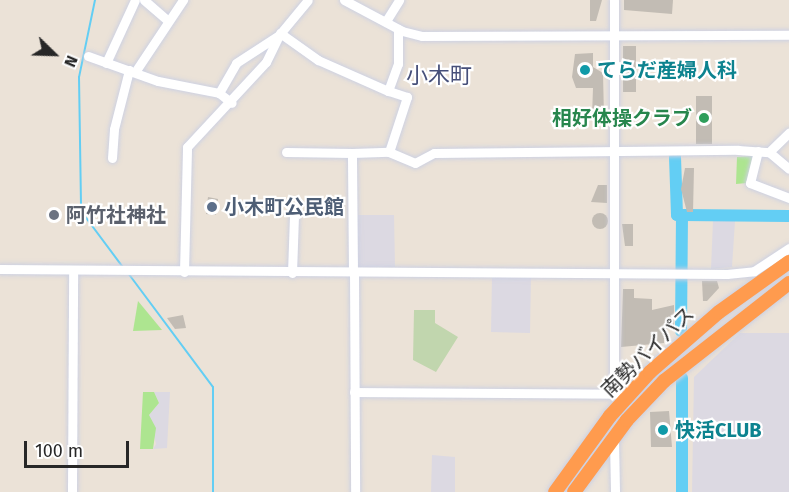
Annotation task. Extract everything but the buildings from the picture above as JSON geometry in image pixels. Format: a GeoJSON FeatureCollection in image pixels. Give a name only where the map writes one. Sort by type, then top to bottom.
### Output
{"type":"FeatureCollection","features":[{"type":"Feature","properties":{"kind":"highway","name":"南勢バイパス"},"geometry":{"type":"LineString","coordinates":[[555,492],[620,395],[684,340],[789,262]]}},
{"type":"Feature","properties":{"kind":"highway","name":"南勢バイパス"},"geometry":{"type":"LineString","coordinates":[[574,492],[614,437],[688,360],[789,283]]}},
{"type":"Feature","properties":{"kind":"street"},"geometry":{"type":"LineString","coordinates":[[106,63],[135,0]]}},
{"type":"Feature","properties":{"kind":"street"},"geometry":{"type":"LineString","coordinates":[[144,0],[167,20]]}},
{"type":"Feature","properties":{"kind":"street"},"geometry":{"type":"LineString","coordinates":[[112,158],[114,129],[132,71],[183,0]]}},
{"type":"Feature","properties":{"kind":"street"},"geometry":{"type":"LineString","coordinates":[[184,272],[185,153],[232,103],[266,62],[280,34],[308,0]]}},
{"type":"Feature","properties":{"kind":"street"},"geometry":{"type":"LineString","coordinates":[[344,0],[398,29],[422,36],[789,35]]}},
{"type":"Feature","properties":{"kind":"street"},"geometry":{"type":"LineString","coordinates":[[386,21],[399,0]]}},
{"type":"Feature","properties":{"kind":"street"},"geometry":{"type":"LineString","coordinates":[[354,392],[620,395],[612,270],[614,0]]}},
{"type":"Feature","properties":{"kind":"street"},"geometry":{"type":"LineString","coordinates":[[388,91],[398,64],[398,29]]}},
{"type":"Feature","properties":{"kind":"street"},"geometry":{"type":"LineString","coordinates":[[280,34],[318,60],[407,97],[389,152]]}},
{"type":"Feature","properties":{"kind":"street"},"geometry":{"type":"LineString","coordinates":[[219,93],[236,63],[280,34]]}},
{"type":"Feature","properties":{"kind":"street"},"geometry":{"type":"LineString","coordinates":[[88,56],[132,71],[219,93],[232,103]]}},
{"type":"Feature","properties":{"kind":"street"},"geometry":{"type":"LineString","coordinates":[[769,152],[789,133]]}},
{"type":"Feature","properties":{"kind":"street"},"geometry":{"type":"LineString","coordinates":[[286,152],[389,152],[415,163],[434,153],[769,152],[789,169]]}},
{"type":"Feature","properties":{"kind":"street"},"geometry":{"type":"LineString","coordinates":[[758,152],[750,183],[789,198]]}},
{"type":"Feature","properties":{"kind":"street"},"geometry":{"type":"LineString","coordinates":[[352,153],[355,492]]}},
{"type":"Feature","properties":{"kind":"street"},"geometry":{"type":"LineString","coordinates":[[292,273],[294,216]]}},
{"type":"Feature","properties":{"kind":"street"},"geometry":{"type":"LineString","coordinates":[[0,269],[292,273],[754,271],[789,248]]}},
{"type":"Feature","properties":{"kind":"street"},"geometry":{"type":"LineString","coordinates":[[72,492],[73,271]]}},
{"type":"Feature","properties":{"kind":"street"},"geometry":{"type":"LineString","coordinates":[[614,437],[615,492]]}},
{"type":"Feature","properties":{"kind":"shaded area"},"geometry":{"type":"Polygon","coordinates":[[[356,215],[394,215],[395,267],[356,267],[356,215]]]}},
{"type":"Feature","properties":{"kind":"shaded area"},"geometry":{"type":"Polygon","coordinates":[[[713,221],[735,221],[732,267],[711,269],[713,221]]]}},
{"type":"Feature","properties":{"kind":"shaded area"},"geometry":{"type":"Polygon","coordinates":[[[531,276],[530,333],[491,332],[492,277],[531,276]]]}},
{"type":"Feature","properties":{"kind":"shaded area"},"geometry":{"type":"Polygon","coordinates":[[[740,333],[789,333],[789,492],[692,492],[694,377],[740,333]]]}},
{"type":"Feature","properties":{"kind":"shaded area"},"geometry":{"type":"Polygon","coordinates":[[[154,392],[170,392],[167,448],[153,449],[156,444],[149,415],[159,403],[154,392]]]}},
{"type":"Feature","properties":{"kind":"shaded area"},"geometry":{"type":"Polygon","coordinates":[[[432,455],[455,457],[455,492],[431,492],[432,455]]]}},
{"type":"Feature","properties":{"kind":"green space"},"geometry":{"type":"Polygon","coordinates":[[[754,156],[747,183],[736,184],[737,157],[754,156]]]}},
{"type":"Feature","properties":{"kind":"green space"},"geometry":{"type":"Polygon","coordinates":[[[138,301],[162,330],[133,331],[138,301]]]}},
{"type":"Feature","properties":{"kind":"green space"},"geometry":{"type":"Polygon","coordinates":[[[414,310],[435,310],[435,323],[458,337],[436,372],[413,360],[414,310]]]}},
{"type":"Feature","properties":{"kind":"green space"},"geometry":{"type":"Polygon","coordinates":[[[143,392],[154,392],[159,403],[149,415],[156,428],[153,449],[140,449],[143,392]]]}},
{"type":"Feature","properties":{"kind":"waterway"},"geometry":{"type":"LineString","coordinates":[[95,0],[79,77],[81,211],[122,266]]}},
{"type":"Feature","properties":{"kind":"waterway"},"geometry":{"type":"LineString","coordinates":[[675,157],[677,215],[682,215],[681,331]]}},
{"type":"Feature","properties":{"kind":"waterway"},"geometry":{"type":"LineString","coordinates":[[682,215],[789,216]]}},
{"type":"Feature","properties":{"kind":"waterway"},"geometry":{"type":"LineString","coordinates":[[128,273],[213,387],[213,492]]}},
{"type":"Feature","properties":{"kind":"waterway"},"geometry":{"type":"LineString","coordinates":[[682,378],[682,492]]}},
{"type":"Feature","properties":{"kind":"place","name":"てらだ産婦人科"},"geometry":{"type":"Point","coordinates":[585,70]}},
{"type":"Feature","properties":{"kind":"place","name":"相好体操クラブ"},"geometry":{"type":"Point","coordinates":[704,118]}},
{"type":"Feature","properties":{"kind":"place","name":"小木町公民館"},"geometry":{"type":"Point","coordinates":[212,207]}},
{"type":"Feature","properties":{"kind":"place","name":"阿竹社神社"},"geometry":{"type":"Point","coordinates":[54,215]}},
{"type":"Feature","properties":{"kind":"place","name":"快活CLUB"},"geometry":{"type":"Point","coordinates":[663,430]}},
{"type":"Feature","properties":{"kind":"district","name":"小木町"},"geometry":{"type":"Point","coordinates":[439,76]}}]}
